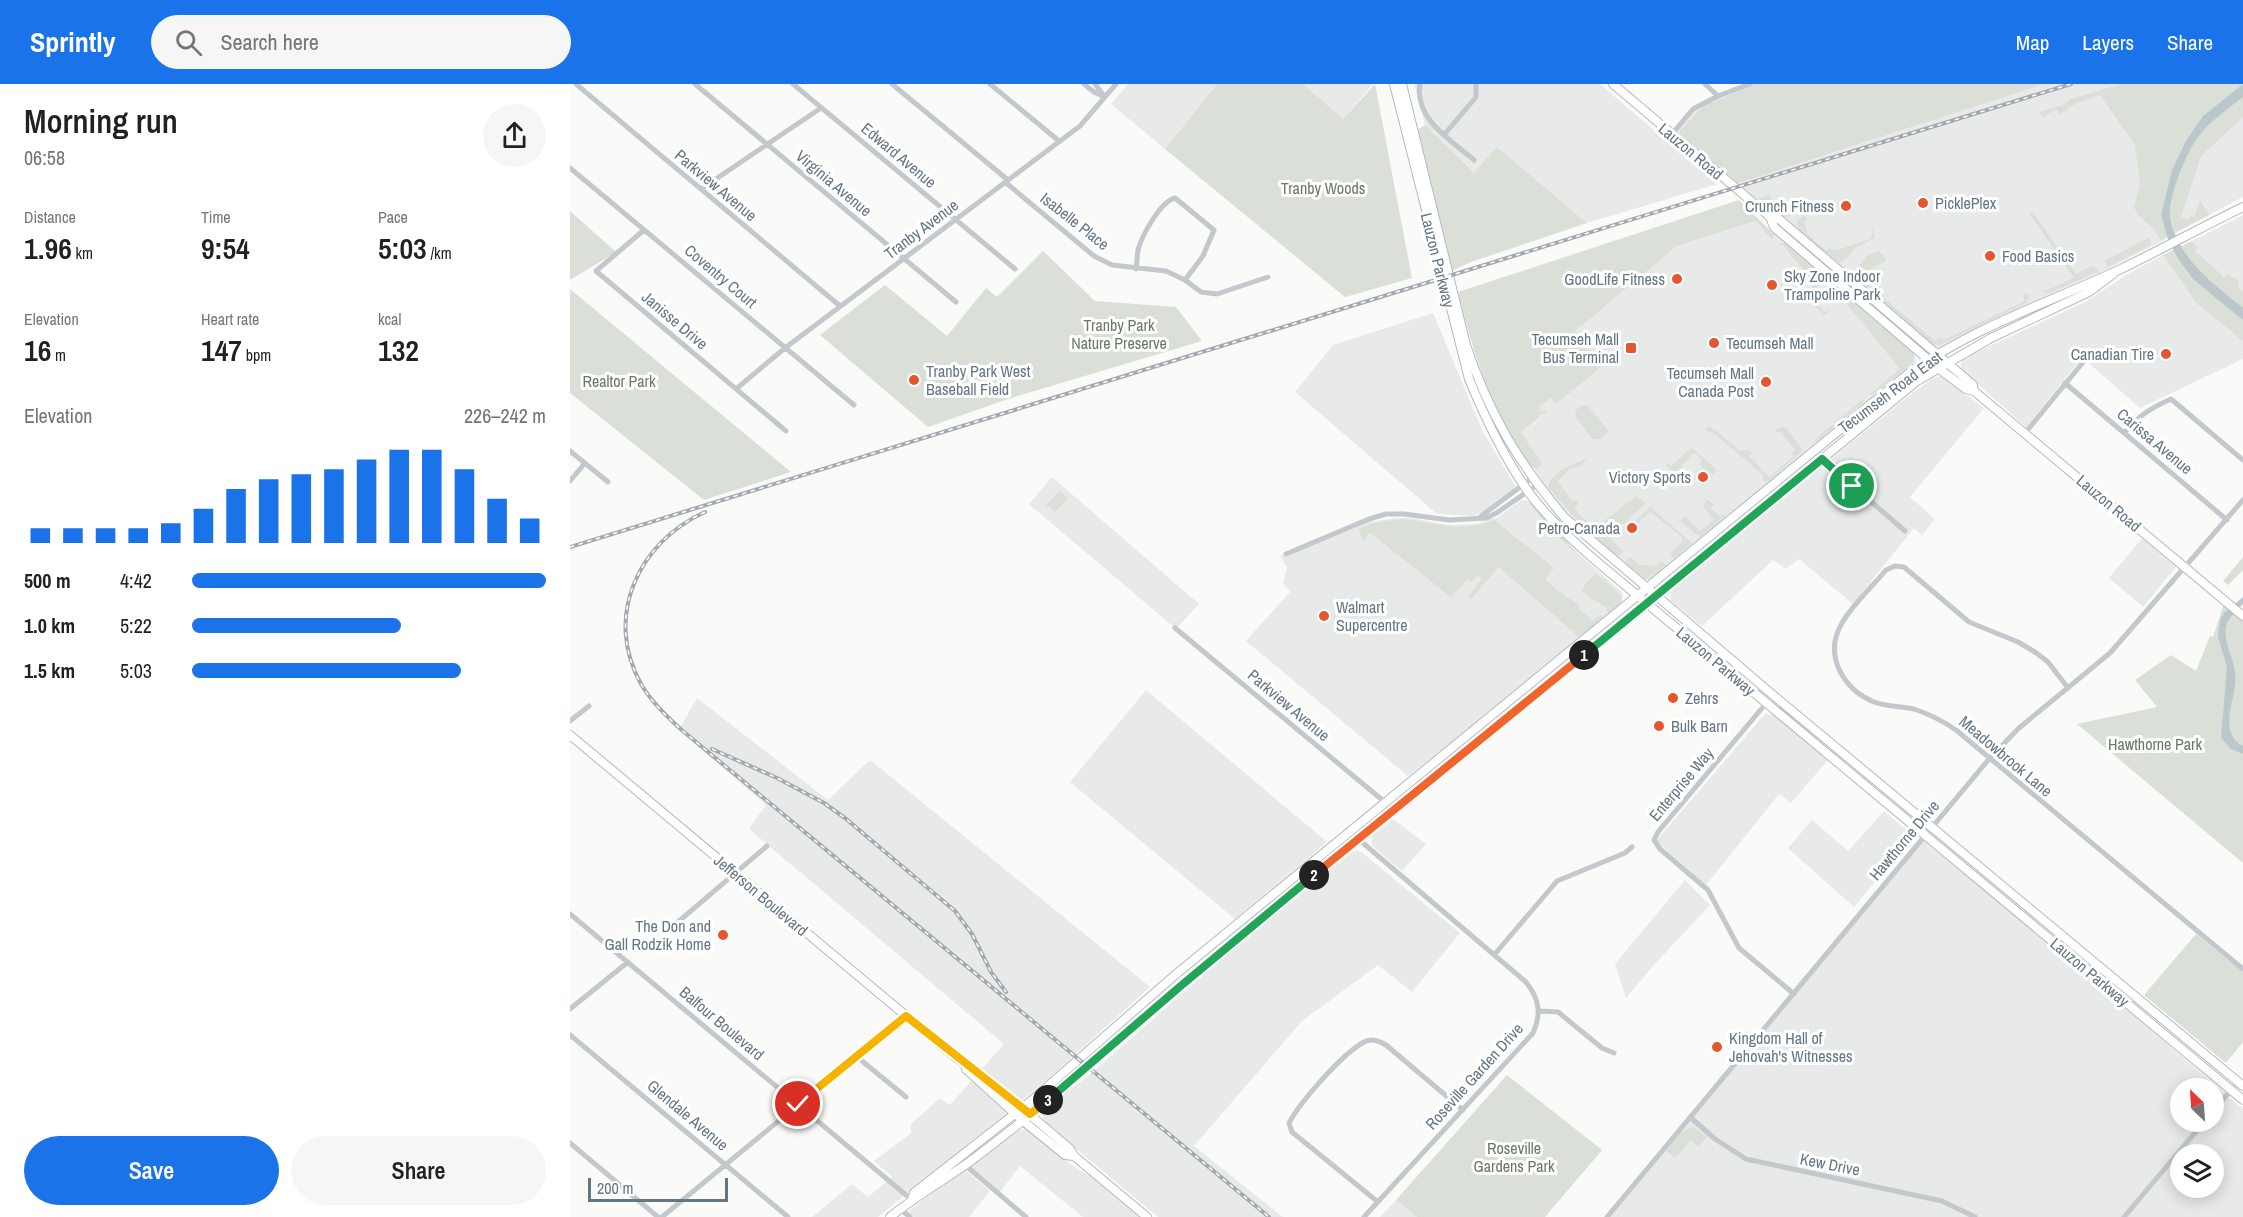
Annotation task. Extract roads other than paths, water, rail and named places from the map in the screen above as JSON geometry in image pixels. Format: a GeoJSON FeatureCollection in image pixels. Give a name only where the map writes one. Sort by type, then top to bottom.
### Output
{"type":"FeatureCollection","features":[{"type":"Feature","properties":{"kind":"main road","name":"Lauzon Parkway"},"geometry":{"type":"LineString","coordinates":[[1394,84],[1469,379],[1487,422],[1526,488],[1572,540],[2243,1100]]}},
{"type":"Feature","properties":{"kind":"main road","name":"Lauzon Parkway"},"geometry":{"type":"LineString","coordinates":[[1402,84],[1466,345],[1476,374],[1495,419],[1534,481],[1564,517],[1773,695],[2240,1084]]}},
{"type":"Feature","properties":{"kind":"main road","name":"Lauzon Road"},"geometry":{"type":"LineString","coordinates":[[1613,84],[1770,217],[1774,227],[1933,357],[1946,363],[1972,385],[1974,391],[2243,616]]}},
{"type":"Feature","properties":{"kind":"main road","name":"Tecumseh Road East"},"geometry":{"type":"LineString","coordinates":[[912,1200],[914,1192],[1018,1111],[1175,975],[1909,373],[1933,357],[1985,329],[2119,270],[2243,207]]}},
{"type":"Feature","properties":{"kind":"main road","name":"Tecumseh Road East"},"geometry":{"type":"LineString","coordinates":[[890,1217],[965,1165],[1073,1080],[1183,984],[1917,381],[1991,338],[2089,292],[2119,270]]}},
{"type":"Feature","properties":{"kind":"main road","name":"Lauzon Road"},"geometry":{"type":"LineString","coordinates":[[1933,357],[1938,368],[1966,390],[1974,391]]}},
{"type":"Feature","properties":{"kind":"main road","name":"Jefferson Boulevard"},"geometry":{"type":"LineString","coordinates":[[570,735],[953,1055],[976,1080],[1018,1111],[1030,1114],[1070,1149],[1074,1156],[1147,1217]]}},
{"type":"Feature","properties":{"kind":"main road","name":"Jefferson Boulevard"},"geometry":{"type":"LineString","coordinates":[[1018,1111],[1022,1120],[1065,1155],[1074,1156]]}},
{"type":"Feature","properties":{"kind":"street","name":"Parkview Avenue"},"geometry":{"type":"LineString","coordinates":[[576,84],[840,306]]}},
{"type":"Feature","properties":{"kind":"street","name":"Virginia Avenue"},"geometry":{"type":"LineString","coordinates":[[695,84],[956,302]]}},
{"type":"Feature","properties":{"kind":"street","name":"Edward Avenue"},"geometry":{"type":"LineString","coordinates":[[793,84],[1015,269]]}},
{"type":"Feature","properties":{"kind":"street","name":"Isabelle Place"},"geometry":{"type":"LineString","coordinates":[[892,84],[1094,256],[1112,266],[1166,271],[1185,280],[1201,292],[1217,294],[1268,276]]}},
{"type":"Feature","properties":{"kind":"street"},"geometry":{"type":"LineString","coordinates":[[990,84],[1059,141]]}},
{"type":"Feature","properties":{"kind":"street"},"geometry":{"type":"LineString","coordinates":[[1084,84],[1105,97]]}},
{"type":"Feature","properties":{"kind":"street"},"geometry":{"type":"LineString","coordinates":[[1095,84],[1105,97]]}},
{"type":"Feature","properties":{"kind":"street","name":"Tranby Avenue"},"geometry":{"type":"LineString","coordinates":[[736,389],[784,348],[1080,126],[1116,84]]}},
{"type":"Feature","properties":{"kind":"street"},"geometry":{"type":"LineString","coordinates":[[1420,84],[1419,93],[1430,122],[1473,160]]}},
{"type":"Feature","properties":{"kind":"street"},"geometry":{"type":"LineString","coordinates":[[1444,135],[1476,97],[1476,84]]}},
{"type":"Feature","properties":{"kind":"street"},"geometry":{"type":"LineString","coordinates":[[1705,84],[1718,96]]}},
{"type":"Feature","properties":{"kind":"street"},"geometry":{"type":"LineString","coordinates":[[1672,134],[1693,109],[1718,96],[1750,84]]}},
{"type":"Feature","properties":{"kind":"street"},"geometry":{"type":"LineString","coordinates":[[701,189],[822,108]]}},
{"type":"Feature","properties":{"kind":"street","name":"Coventry Court"},"geometry":{"type":"LineString","coordinates":[[570,168],[854,405]]}},
{"type":"Feature","properties":{"kind":"street"},"geometry":{"type":"LineString","coordinates":[[1136,269],[1138,250],[1146,229],[1169,199],[1175,198],[1214,230],[1203,256],[1185,280]]}},
{"type":"Feature","properties":{"kind":"street","name":"Janisse Drive"},"geometry":{"type":"LineString","coordinates":[[644,230],[596,271],[786,431]]}},
{"type":"Feature","properties":{"kind":"street"},"geometry":{"type":"LineString","coordinates":[[2025,433],[2086,356]]}},
{"type":"Feature","properties":{"kind":"street","name":"Carissa Avenue"},"geometry":{"type":"LineString","coordinates":[[2066,383],[2227,520]]}},
{"type":"Feature","properties":{"kind":"street"},"geometry":{"type":"LineString","coordinates":[[2124,433],[2138,416],[2171,399],[2243,460]]}},
{"type":"Feature","properties":{"kind":"street"},"geometry":{"type":"LineString","coordinates":[[570,451],[608,482]]}},
{"type":"Feature","properties":{"kind":"street"},"geometry":{"type":"LineString","coordinates":[[1822,459],[1905,531]]}},
{"type":"Feature","properties":{"kind":"street"},"geometry":{"type":"LineString","coordinates":[[570,481],[585,463]]}},
{"type":"Feature","properties":{"kind":"street"},"geometry":{"type":"LineString","coordinates":[[1286,554],[1386,514],[1449,520],[1487,518],[1498,513],[1534,481]]}},
{"type":"Feature","properties":{"kind":"street","name":"Hawthorne Drive"},"geometry":{"type":"LineString","coordinates":[[1607,1217],[1989,759],[2019,728],[2110,653],[2243,500]]}},
{"type":"Feature","properties":{"kind":"street","name":"Meadowbrook Lane"},"geometry":{"type":"LineString","coordinates":[[2068,688],[2048,663],[2035,652],[2018,642],[1969,622],[1904,567],[1894,566],[1887,570],[1842,622],[1836,637],[1835,653],[1839,671],[1846,683],[1861,695],[1875,702],[1913,709],[1956,729],[1989,759],[2243,969]]}},
{"type":"Feature","properties":{"kind":"street","name":"Parkview Avenue"},"geometry":{"type":"LineString","coordinates":[[1175,628],[1386,802]]}},
{"type":"Feature","properties":{"kind":"street","name":"Enterprise Way"},"geometry":{"type":"LineString","coordinates":[[1773,695],[1658,832],[1654,840],[1660,849],[1708,890],[1739,948],[1794,994]]}},
{"type":"Feature","properties":{"kind":"street"},"geometry":{"type":"LineString","coordinates":[[570,721],[589,706]]}},
{"type":"Feature","properties":{"kind":"street","name":"Roseville Garden Drive"},"geometry":{"type":"LineString","coordinates":[[1350,832],[1526,982],[1535,995],[1540,1011],[1533,1033],[1364,1217]]}},
{"type":"Feature","properties":{"kind":"street"},"geometry":{"type":"LineString","coordinates":[[664,933],[767,846]]}},
{"type":"Feature","properties":{"kind":"street"},"geometry":{"type":"LineString","coordinates":[[1494,955],[1557,881],[1625,853],[1632,847]]}},
{"type":"Feature","properties":{"kind":"street","name":"Balfour Boulevard"},"geometry":{"type":"LineString","coordinates":[[570,914],[912,1200]]}},
{"type":"Feature","properties":{"kind":"street"},"geometry":{"type":"LineString","coordinates":[[570,1009],[628,962]]}},
{"type":"Feature","properties":{"kind":"street"},"geometry":{"type":"LineString","coordinates":[[1540,1011],[1558,1012],[1602,1048],[1614,1053]]}},
{"type":"Feature","properties":{"kind":"street"},"geometry":{"type":"LineString","coordinates":[[570,1143],[660,1217],[906,1016]]}},
{"type":"Feature","properties":{"kind":"street","name":"Glendale Avenue"},"geometry":{"type":"LineString","coordinates":[[570,1035],[788,1217]]}},
{"type":"Feature","properties":{"kind":"street"},"geometry":{"type":"LineString","coordinates":[[1377,1202],[1292,1132],[1289,1123],[1336,1066],[1365,1041],[1377,1040],[1386,1045],[1463,1110]]}},
{"type":"Feature","properties":{"kind":"street"},"geometry":{"type":"LineString","coordinates":[[856,1056],[906,1097]]}},
{"type":"Feature","properties":{"kind":"street"},"geometry":{"type":"LineString","coordinates":[[2224,1098],[2240,1084]]}},
{"type":"Feature","properties":{"kind":"street","name":"Kew Drive"},"geometry":{"type":"LineString","coordinates":[[1690,1117],[1715,1139],[1746,1160],[1942,1201],[1975,1217]]}},
{"type":"Feature","properties":{"kind":"street"},"geometry":{"type":"LineString","coordinates":[[2124,1217],[2196,1132]]}},
{"type":"Feature","properties":{"kind":"street"},"geometry":{"type":"LineString","coordinates":[[965,1165],[1026,1217]]}},
{"type":"Feature","properties":{"kind":"street"},"geometry":{"type":"LineString","coordinates":[[900,1209],[910,1217]]}},
{"type":"Feature","properties":{"kind":"railway"},"geometry":{"type":"LineString","coordinates":[[570,547],[2071,84]]}},
{"type":"Feature","properties":{"kind":"railway"},"geometry":{"type":"LineString","coordinates":[[705,512],[682,525],[662,542],[646,562],[634,584],[627,608],[626,633],[630,658],[650,698],[684,732],[1269,1217]]}},
{"type":"Feature","properties":{"kind":"railway"},"geometry":{"type":"LineString","coordinates":[[712,749],[777,778],[824,803],[845,818],[955,911],[972,934],[991,972],[1006,992]]}},
{"type":"Feature","properties":{"kind":"place","name":"PicklePlex"},"geometry":{"type":"Point","coordinates":[1923,203]}},
{"type":"Feature","properties":{"kind":"place","name":"Crunch Fitness"},"geometry":{"type":"Point","coordinates":[1846,206]}},
{"type":"Feature","properties":{"kind":"place","name":"Food Basics"},"geometry":{"type":"Point","coordinates":[1990,256]}},
{"type":"Feature","properties":{"kind":"place","name":"GoodLife Fitness"},"geometry":{"type":"Point","coordinates":[1677,279]}},
{"type":"Feature","properties":{"kind":"place","name":"Sky Zone Indoor Trampoline Park"},"geometry":{"type":"Point","coordinates":[1772,285]}},
{"type":"Feature","properties":{"kind":"place","name":"Tecumseh Mall"},"geometry":{"type":"Point","coordinates":[1714,343]}},
{"type":"Feature","properties":{"kind":"place","name":"Tecumseh Mall Bus Terminal"},"geometry":{"type":"Point","coordinates":[1631,348]}},
{"type":"Feature","properties":{"kind":"place","name":"Canadian Tire"},"geometry":{"type":"Point","coordinates":[2166,354]}},
{"type":"Feature","properties":{"kind":"place","name":"Tranby Park West Baseball Field"},"geometry":{"type":"Point","coordinates":[914,380]}},
{"type":"Feature","properties":{"kind":"place","name":"Tecumseh Mall Canada Post"},"geometry":{"type":"Point","coordinates":[1766,382]}},
{"type":"Feature","properties":{"kind":"place","name":"Victory Sports"},"geometry":{"type":"Point","coordinates":[1703,477]}},
{"type":"Feature","properties":{"kind":"place","name":"Petro-Canada"},"geometry":{"type":"Point","coordinates":[1632,528]}},
{"type":"Feature","properties":{"kind":"place","name":"Walmart Supercentre"},"geometry":{"type":"Point","coordinates":[1324,616]}},
{"type":"Feature","properties":{"kind":"place","name":"Zehrs"},"geometry":{"type":"Point","coordinates":[1673,698]}},
{"type":"Feature","properties":{"kind":"place","name":"Bulk Barn"},"geometry":{"type":"Point","coordinates":[1659,726]}},
{"type":"Feature","properties":{"kind":"place","name":"The Don and Gall Rodzik Home"},"geometry":{"type":"Point","coordinates":[723,935]}},
{"type":"Feature","properties":{"kind":"place","name":"Kingdom Hall of Jehovah's Witnesses"},"geometry":{"type":"Point","coordinates":[1717,1047]}},
{"type":"Feature","properties":{"kind":"park label","name":"Tranby Woods"},"geometry":{"type":"Point","coordinates":[1323,188]}},
{"type":"Feature","properties":{"kind":"park label","name":"Tranby Park Nature Preserve"},"geometry":{"type":"Point","coordinates":[1119,334]}},
{"type":"Feature","properties":{"kind":"park label","name":"Realtor Park"},"geometry":{"type":"Point","coordinates":[619,381]}},
{"type":"Feature","properties":{"kind":"park label","name":"Hawthorne Park"},"geometry":{"type":"Point","coordinates":[2155,744]}},
{"type":"Feature","properties":{"kind":"park label","name":"Roseville Gardens Park"},"geometry":{"type":"Point","coordinates":[1514,1157]}}]}
